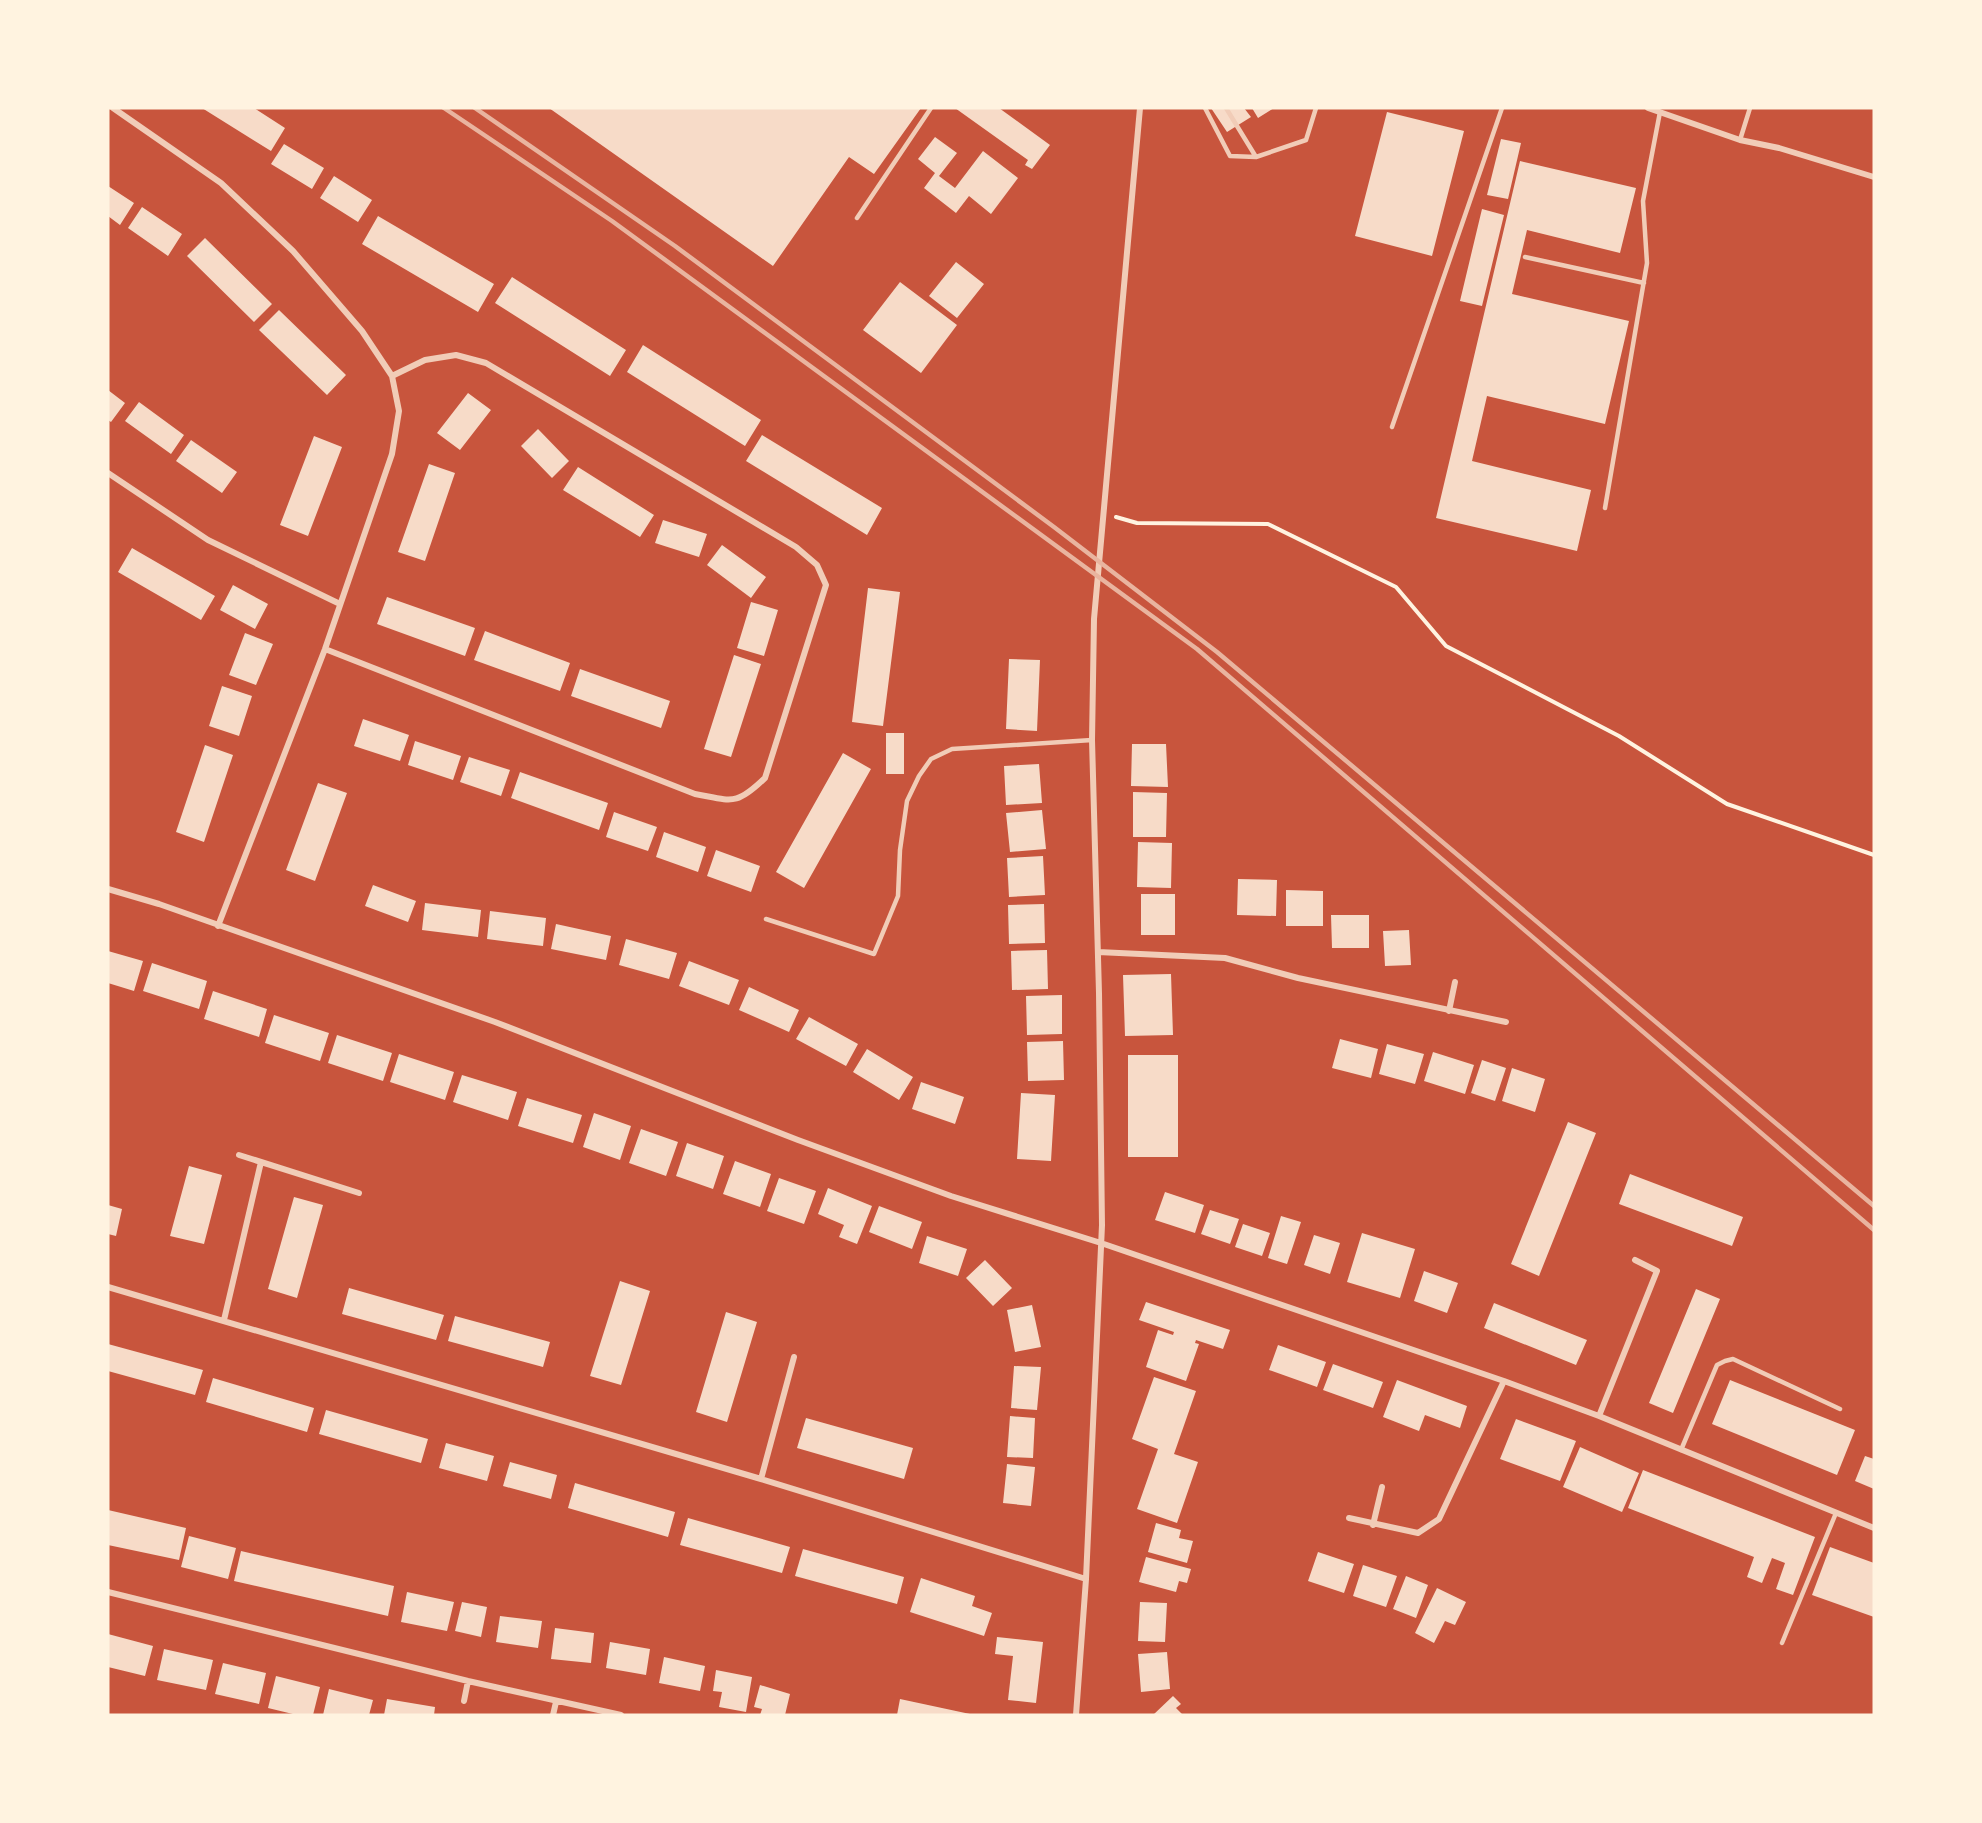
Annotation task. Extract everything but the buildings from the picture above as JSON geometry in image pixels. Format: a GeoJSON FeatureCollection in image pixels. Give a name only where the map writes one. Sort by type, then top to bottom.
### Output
{"type":"FeatureCollection","features":[{"type":"Feature","properties":{"kind":"street"},"geometry":{"type":"LineString","coordinates":[[113,108],[220,183],[293,251],[362,331],[392,376],[399,411],[392,454],[325,649],[218,926]]}},
{"type":"Feature","properties":{"kind":"street"},"geometry":{"type":"LineString","coordinates":[[1076,1715],[1086,1579],[1101,1243],[1098,952],[1092,740],[1094,619],[1140,108]]}},
{"type":"Feature","properties":{"kind":"street"},"geometry":{"type":"LineString","coordinates":[[1648,108],[1740,140],[1779,148],[1874,177]]}},
{"type":"Feature","properties":{"kind":"street"},"geometry":{"type":"LineString","coordinates":[[325,649],[695,794],[727,800],[745,797],[765,778],[826,585],[817,565],[796,548],[486,363],[456,355],[425,360],[392,376]]}},
{"type":"Feature","properties":{"kind":"street"},"geometry":{"type":"LineString","coordinates":[[108,473],[208,540],[340,604]]}},
{"type":"Feature","properties":{"kind":"street"},"geometry":{"type":"LineString","coordinates":[[108,889],[159,904],[495,1022],[798,1140],[951,1196],[1101,1243],[1504,1381],[1599,1416],[1874,1528]]}},
{"type":"Feature","properties":{"kind":"street"},"geometry":{"type":"LineString","coordinates":[[1098,952],[1225,958],[1298,978],[1506,1022]]}},
{"type":"Feature","properties":{"kind":"street"},"geometry":{"type":"LineString","coordinates":[[1449,1011],[1455,982]]}},
{"type":"Feature","properties":{"kind":"street"},"geometry":{"type":"LineString","coordinates":[[239,1155],[359,1193]]}},
{"type":"Feature","properties":{"kind":"street"},"geometry":{"type":"LineString","coordinates":[[224,1320],[261,1162]]}},
{"type":"Feature","properties":{"kind":"street"},"geometry":{"type":"LineString","coordinates":[[1599,1416],[1657,1271],[1635,1260]]}},
{"type":"Feature","properties":{"kind":"street"},"geometry":{"type":"LineString","coordinates":[[108,1287],[761,1479],[1086,1579]]}},
{"type":"Feature","properties":{"kind":"street"},"geometry":{"type":"LineString","coordinates":[[761,1479],[794,1357]]}},
{"type":"Feature","properties":{"kind":"street"},"geometry":{"type":"LineString","coordinates":[[1349,1518],[1418,1533],[1439,1519],[1504,1381]]}},
{"type":"Feature","properties":{"kind":"street"},"geometry":{"type":"LineString","coordinates":[[1373,1525],[1382,1487]]}},
{"type":"Feature","properties":{"kind":"street"},"geometry":{"type":"LineString","coordinates":[[108,1592],[468,1681],[621,1715]]}},
{"type":"Feature","properties":{"kind":"street"},"geometry":{"type":"LineString","coordinates":[[464,1701],[468,1681]]}},
{"type":"Feature","properties":{"kind":"street"},"geometry":{"type":"LineString","coordinates":[[553,1715],[556,1702]]}},
{"type":"Feature","properties":{"kind":"lane"},"geometry":{"type":"LineString","coordinates":[[857,218],[931,108]]}},
{"type":"Feature","properties":{"kind":"lane"},"geometry":{"type":"LineString","coordinates":[[1205,108],[1230,156],[1256,157],[1306,140],[1316,108]]}},
{"type":"Feature","properties":{"kind":"lane"},"geometry":{"type":"LineString","coordinates":[[1226,108],[1256,157]]}},
{"type":"Feature","properties":{"kind":"lane"},"geometry":{"type":"LineString","coordinates":[[1392,427],[1502,108]]}},
{"type":"Feature","properties":{"kind":"lane"},"geometry":{"type":"LineString","coordinates":[[1740,140],[1750,108]]}},
{"type":"Feature","properties":{"kind":"lane"},"geometry":{"type":"LineString","coordinates":[[1605,508],[1647,263],[1642,201],[1660,112]]}},
{"type":"Feature","properties":{"kind":"lane"},"geometry":{"type":"LineString","coordinates":[[1526,257],[1644,283]]}},
{"type":"Feature","properties":{"kind":"lane"},"geometry":{"type":"LineString","coordinates":[[766,919],[874,954],[898,896],[900,850],[907,801],[919,776],[931,759],[952,749],[1092,740]]}},
{"type":"Feature","properties":{"kind":"lane"},"geometry":{"type":"LineString","coordinates":[[1681,1450],[1717,1365],[1725,1360],[1733,1359],[1840,1408]]}},
{"type":"Feature","properties":{"kind":"lane"},"geometry":{"type":"LineString","coordinates":[[1782,1643],[1836,1513]]}},
{"type":"Feature","properties":{"kind":"path"},"geometry":{"type":"LineString","coordinates":[[1104,513],[1137,523],[1268,524],[1396,587],[1446,646],[1619,736],[1727,804],[1874,855]]}},
{"type":"Feature","properties":{"kind":"railway"},"geometry":{"type":"LineString","coordinates":[[444,108],[612,221],[1197,649],[1874,1230]]}},
{"type":"Feature","properties":{"kind":"railway"},"geometry":{"type":"LineString","coordinates":[[475,108],[675,246],[1054,527],[1217,652],[1874,1206]]}}]}
